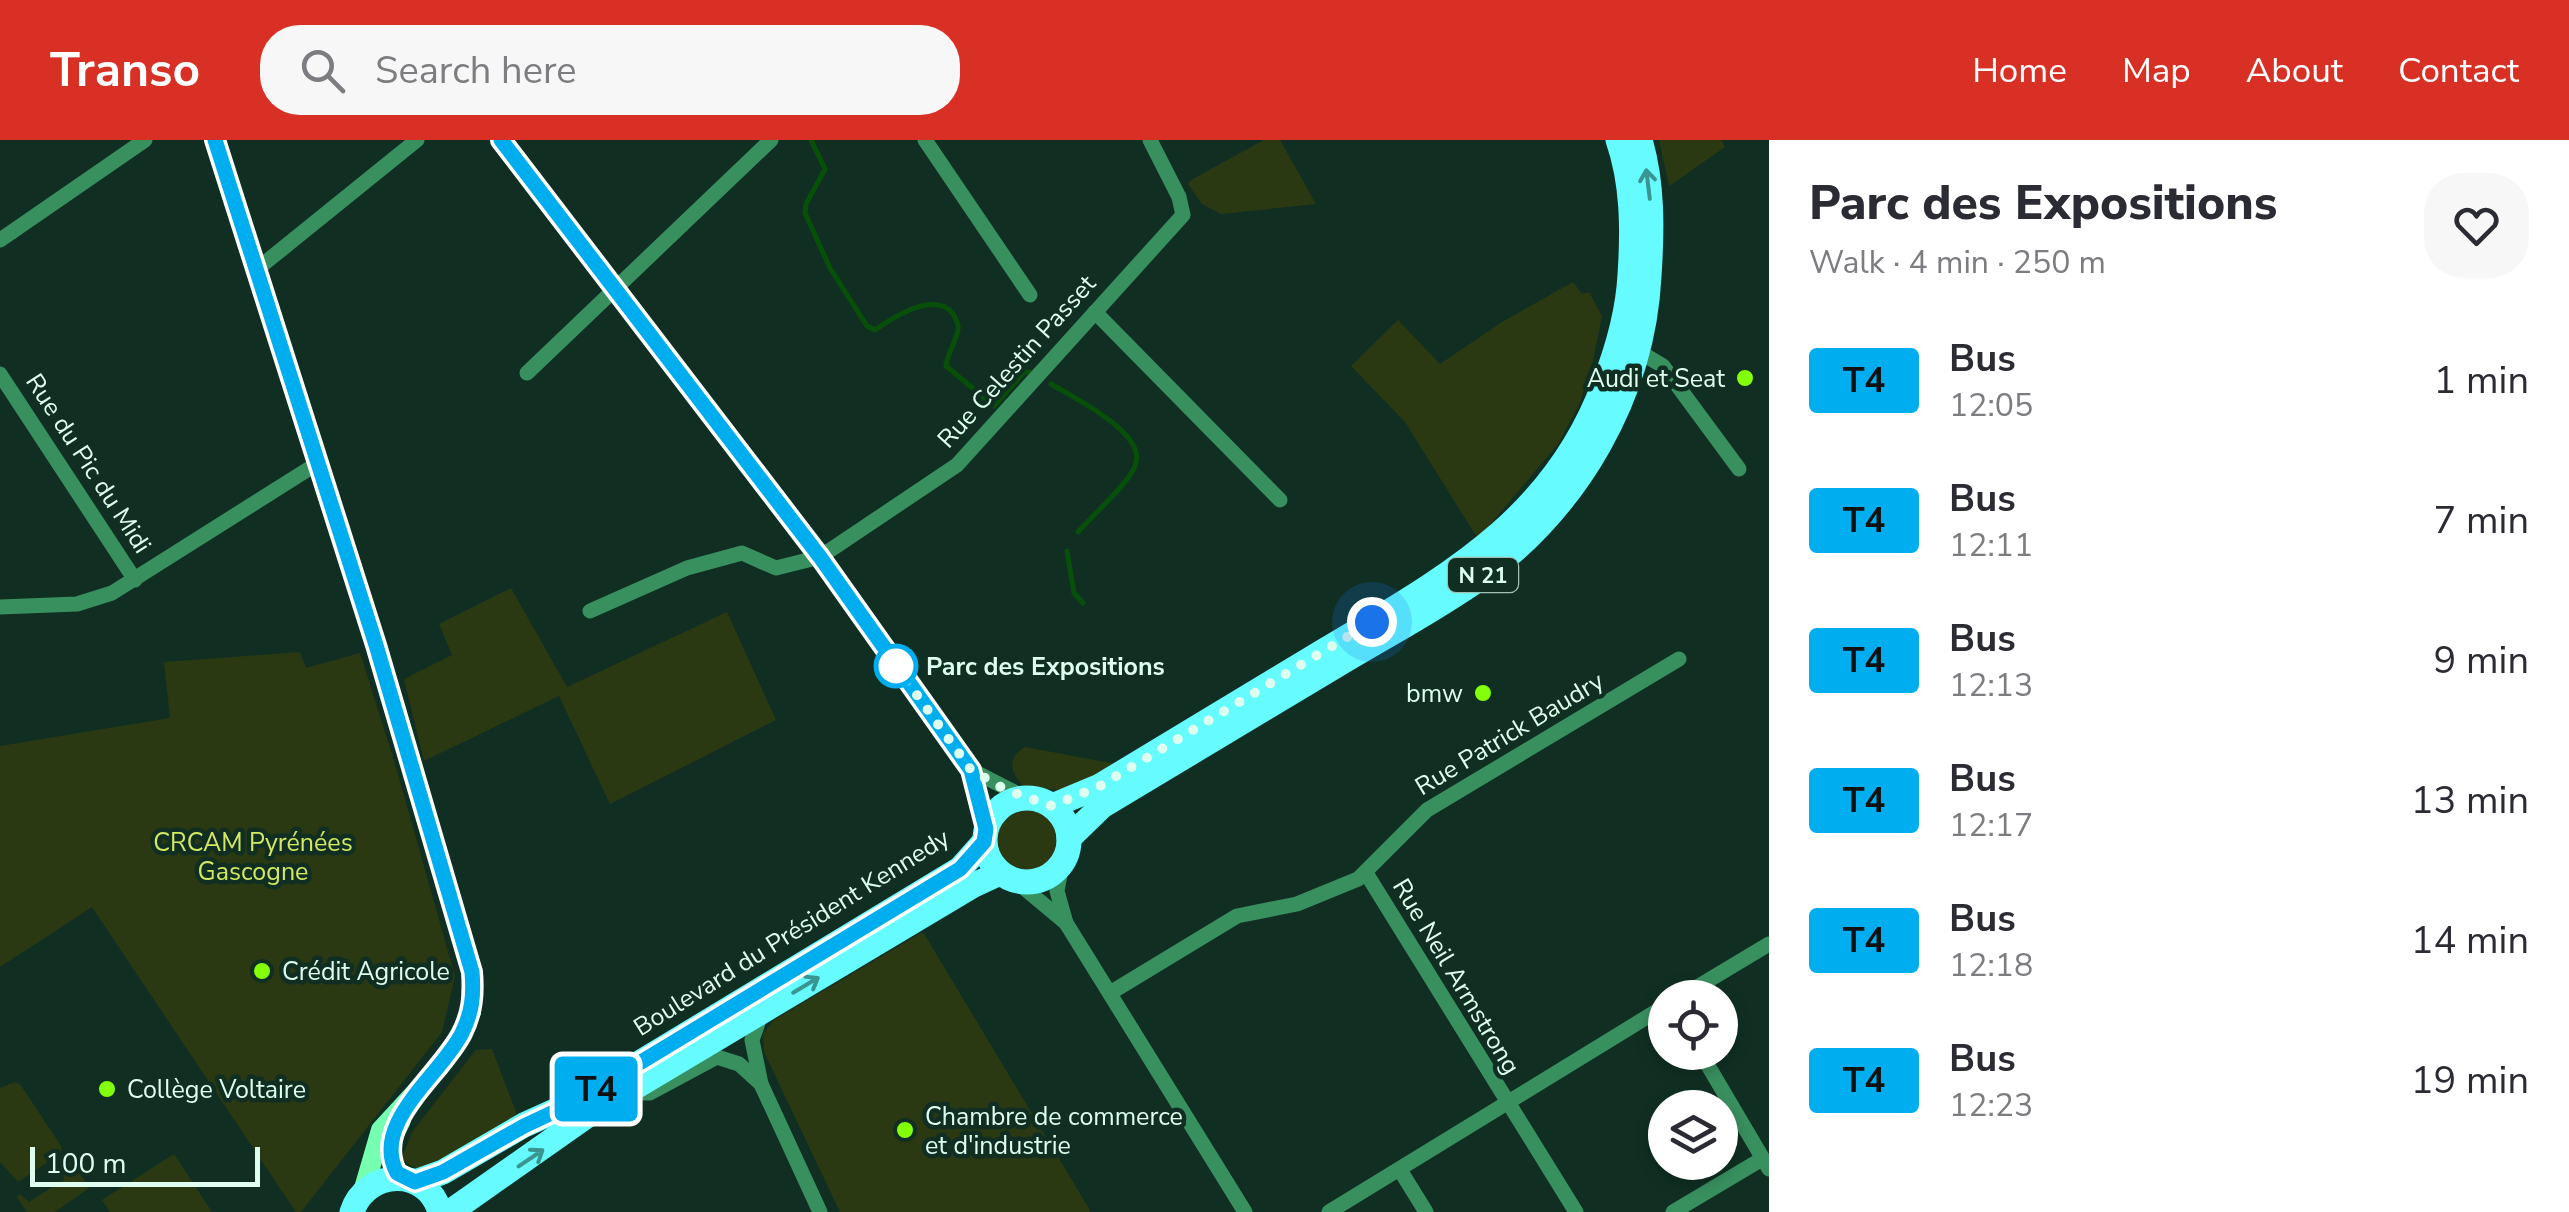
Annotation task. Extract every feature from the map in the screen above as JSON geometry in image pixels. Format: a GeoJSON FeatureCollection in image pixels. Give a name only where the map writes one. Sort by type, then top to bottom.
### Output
{"type":"FeatureCollection","features":[{"type":"Feature","properties":{"kind":"main road","name":"N 21"},"geometry":{"type":"LineString","coordinates":[[1052,806],[1100,786],[1440,581],[1500,537],[1555,477],[1591,421],[1628,309],[1632,232],[1624,157],[1618,140]]}},
{"type":"Feature","properties":{"kind":"main road","name":"N 21"},"geometry":{"type":"LineString","coordinates":[[1069,838],[1102,806],[1481,577],[1548,518],[1594,456],[1610,427],[1638,351],[1648,307],[1652,231],[1640,140]]}},
{"type":"Feature","properties":{"kind":"main road"},"geometry":{"type":"LineString","coordinates":[[1026,798],[1052,806],[1067,826],[1069,838],[1062,864],[1053,874],[1035,882],[1009,878],[986,854],[985,835],[1000,808],[1012,800],[1026,798]]}},
{"type":"Feature","properties":{"kind":"main road","name":"Boulevard du Président Kennedy"},"geometry":{"type":"LineString","coordinates":[[357,1202],[384,1179],[443,1172],[575,1102],[960,869],[985,835]]}},
{"type":"Feature","properties":{"kind":"main road","name":"Boulevard du Président Kennedy"},"geometry":{"type":"LineString","coordinates":[[450,1212],[626,1093],[763,1011],[1009,878]]}},
{"type":"Feature","properties":{"kind":"main road"},"geometry":{"type":"LineString","coordinates":[[409,1179],[432,1194],[440,1212]]}},
{"type":"Feature","properties":{"kind":"street"},"geometry":{"type":"LineString","coordinates":[[0,240],[145,140]]}},
{"type":"Feature","properties":{"kind":"street"},"geometry":{"type":"LineString","coordinates":[[215,140],[376,645],[472,972],[471,1012],[461,1035],[376,1139],[357,1202]]}},
{"type":"Feature","properties":{"kind":"street"},"geometry":{"type":"LineString","coordinates":[[256,270],[417,140]]}},
{"type":"Feature","properties":{"kind":"street"},"geometry":{"type":"LineString","coordinates":[[501,140],[820,557],[971,770],[985,835]]}},
{"type":"Feature","properties":{"kind":"street"},"geometry":{"type":"LineString","coordinates":[[527,373],[771,140]]}},
{"type":"Feature","properties":{"kind":"street"},"geometry":{"type":"LineString","coordinates":[[925,140],[1030,295]]}},
{"type":"Feature","properties":{"kind":"street","name":"Rue Celestin Passet"},"geometry":{"type":"LineString","coordinates":[[820,557],[957,466],[1183,215],[1180,196],[1150,140]]}},
{"type":"Feature","properties":{"kind":"street"},"geometry":{"type":"LineString","coordinates":[[1095,312],[1280,500]]}},
{"type":"Feature","properties":{"kind":"street"},"geometry":{"type":"LineString","coordinates":[[1638,351],[1663,366],[1739,469]]}},
{"type":"Feature","properties":{"kind":"street","name":"Rue du Pic du Midi"},"geometry":{"type":"LineString","coordinates":[[0,374],[135,580]]}},
{"type":"Feature","properties":{"kind":"street"},"geometry":{"type":"LineString","coordinates":[[0,607],[77,604],[112,593],[318,462]]}},
{"type":"Feature","properties":{"kind":"street"},"geometry":{"type":"LineString","coordinates":[[590,610],[687,568],[742,553],[776,568],[820,557]]}},
{"type":"Feature","properties":{"kind":"street","name":"Rue Patrick Baudry"},"geometry":{"type":"LineString","coordinates":[[1110,994],[1237,916],[1297,904],[1366,874],[1386,848],[1427,810],[1679,660]]}},
{"type":"Feature","properties":{"kind":"street"},"geometry":{"type":"LineString","coordinates":[[971,770],[1026,798]]}},
{"type":"Feature","properties":{"kind":"street"},"geometry":{"type":"LineString","coordinates":[[1062,864],[1057,891],[1066,923],[1245,1212]]}},
{"type":"Feature","properties":{"kind":"street","name":"Rue Neil Armstrong"},"geometry":{"type":"LineString","coordinates":[[1366,874],[1507,1104]]}},
{"type":"Feature","properties":{"kind":"street"},"geometry":{"type":"LineString","coordinates":[[1009,878],[1066,923]]}},
{"type":"Feature","properties":{"kind":"street"},"geometry":{"type":"LineString","coordinates":[[1708,980],[1769,944]]}},
{"type":"Feature","properties":{"kind":"street"},"geometry":{"type":"LineString","coordinates":[[763,1011],[752,1040],[761,1084],[820,1212]]}},
{"type":"Feature","properties":{"kind":"street","name":"Rue Neil Armstrong"},"geometry":{"type":"LineString","coordinates":[[1330,1212],[1648,1017]]}},
{"type":"Feature","properties":{"kind":"street"},"geometry":{"type":"LineString","coordinates":[[626,1093],[650,1093],[717,1057],[739,1064],[761,1084]]}},
{"type":"Feature","properties":{"kind":"street"},"geometry":{"type":"LineString","coordinates":[[1673,1212],[1766,1164],[1711,1070]]}},
{"type":"Feature","properties":{"kind":"street"},"geometry":{"type":"LineString","coordinates":[[1507,1104],[1576,1212]]}},
{"type":"Feature","properties":{"kind":"street"},"geometry":{"type":"LineString","coordinates":[[404,1108],[389,1144],[394,1167],[409,1179]]}},
{"type":"Feature","properties":{"kind":"street"},"geometry":{"type":"LineString","coordinates":[[1400,1170],[1426,1212]]}},
{"type":"Feature","properties":{"kind":"green space"},"geometry":{"type":"Polygon","coordinates":[[[1264,140],[1280,140],[1316,204],[1221,214],[1202,204],[1188,184],[1191,180],[1264,140]]]}},
{"type":"Feature","properties":{"kind":"green space"},"geometry":{"type":"Polygon","coordinates":[[[1659,140],[1721,140],[1725,147],[1669,186],[1659,140]]]}},
{"type":"Feature","properties":{"kind":"green space"},"geometry":{"type":"Polygon","coordinates":[[[1573,282],[1582,294],[1589,292],[1602,316],[1580,403],[1558,444],[1478,539],[1405,422],[1351,366],[1398,320],[1440,364],[1502,322],[1573,282]]]}},
{"type":"Feature","properties":{"kind":"green space"},"geometry":{"type":"Polygon","coordinates":[[[511,588],[567,687],[727,612],[776,720],[610,804],[559,696],[424,761],[404,679],[452,655],[439,624],[511,588]]]}},
{"type":"Feature","properties":{"kind":"green space","name":"CRCAM Pyrénées Gascogne"},"geometry":{"type":"Polygon","coordinates":[[[300,652],[306,668],[360,653],[455,976],[442,1032],[301,1212],[296,1212],[92,907],[0,967],[0,746],[170,718],[164,662],[300,652]]]}},
{"type":"Feature","properties":{"kind":"green space"},"geometry":{"type":"Polygon","coordinates":[[[1025,747],[1116,764],[1069,790],[1026,788],[1012,767],[1015,756],[1025,747]]]}},
{"type":"Feature","properties":{"kind":"green space"},"geometry":{"type":"Polygon","coordinates":[[[1027,808],[1049,818],[1059,840],[1049,862],[1027,872],[1005,862],[995,840],[1005,818],[1027,808]]]}},
{"type":"Feature","properties":{"kind":"green space"},"geometry":{"type":"Polygon","coordinates":[[[923,932],[1091,1212],[840,1212],[764,1052],[763,1034],[774,1020],[923,932]]]}},
{"type":"Feature","properties":{"kind":"green space"},"geometry":{"type":"Polygon","coordinates":[[[492,1049],[519,1120],[420,1170],[401,1160],[412,1132],[476,1050],[492,1049]]]}},
{"type":"Feature","properties":{"kind":"green space"},"geometry":{"type":"Polygon","coordinates":[[[20,1084],[62,1152],[18,1182],[0,1162],[0,1088],[20,1084]]]}},
{"type":"Feature","properties":{"kind":"green space"},"geometry":{"type":"Polygon","coordinates":[[[174,1154],[212,1212],[110,1212],[102,1200],[174,1154]]]}},
{"type":"Feature","properties":{"kind":"green space"},"geometry":{"type":"Polygon","coordinates":[[[72,1161],[89,1188],[55,1212],[27,1212],[17,1197],[20,1194],[29,1202],[65,1179],[56,1171],[72,1161]]]}},
{"type":"Feature","properties":{"kind":"waterway"},"geometry":{"type":"LineString","coordinates":[[811,140],[825,169],[805,213],[830,268],[867,326],[875,330],[902,313],[925,305],[945,307],[958,327],[946,366],[994,406],[1024,372],[1030,372]]}},
{"type":"Feature","properties":{"kind":"waterway"},"geometry":{"type":"LineString","coordinates":[[1051,384],[1107,418],[1131,442],[1136,454],[1135,466],[1126,481],[1078,532]]}},
{"type":"Feature","properties":{"kind":"waterway"},"geometry":{"type":"LineString","coordinates":[[1067,551],[1074,593],[1083,603]]}},
{"type":"Feature","properties":{"kind":"bus line","name":"T4"},"geometry":{"type":"LineString","coordinates":[[215,140],[376,645],[472,972],[471,1012],[461,1035],[440,1067],[404,1108],[389,1144],[397,1173],[415,1182],[443,1172],[575,1102],[960,869],[984,842],[986,829],[971,770],[948,735],[820,557],[501,140]]}},
{"type":"Feature","properties":{"kind":"place","name":"Audi et Seat"},"geometry":{"type":"Point","coordinates":[1745,378]}},
{"type":"Feature","properties":{"kind":"place","name":"Parc des Expositions"},"geometry":{"type":"Point","coordinates":[896,666]}},
{"type":"Feature","properties":{"kind":"place","name":"bmw"},"geometry":{"type":"Point","coordinates":[1483,693]}},
{"type":"Feature","properties":{"kind":"place","name":"Crédit Agricole"},"geometry":{"type":"Point","coordinates":[262,971]}},
{"type":"Feature","properties":{"kind":"place","name":"Collège Voltaire"},"geometry":{"type":"Point","coordinates":[107,1089]}},
{"type":"Feature","properties":{"kind":"place","name":"Chambre de commerce et d'industrie"},"geometry":{"type":"Point","coordinates":[905,1130]}},
{"type":"Feature","properties":{"kind":"route"},"geometry":{"type":"LineString","coordinates":[[896,666],[971,770],[1006,790],[1052,806],[1100,786],[1372,622]]}}]}
